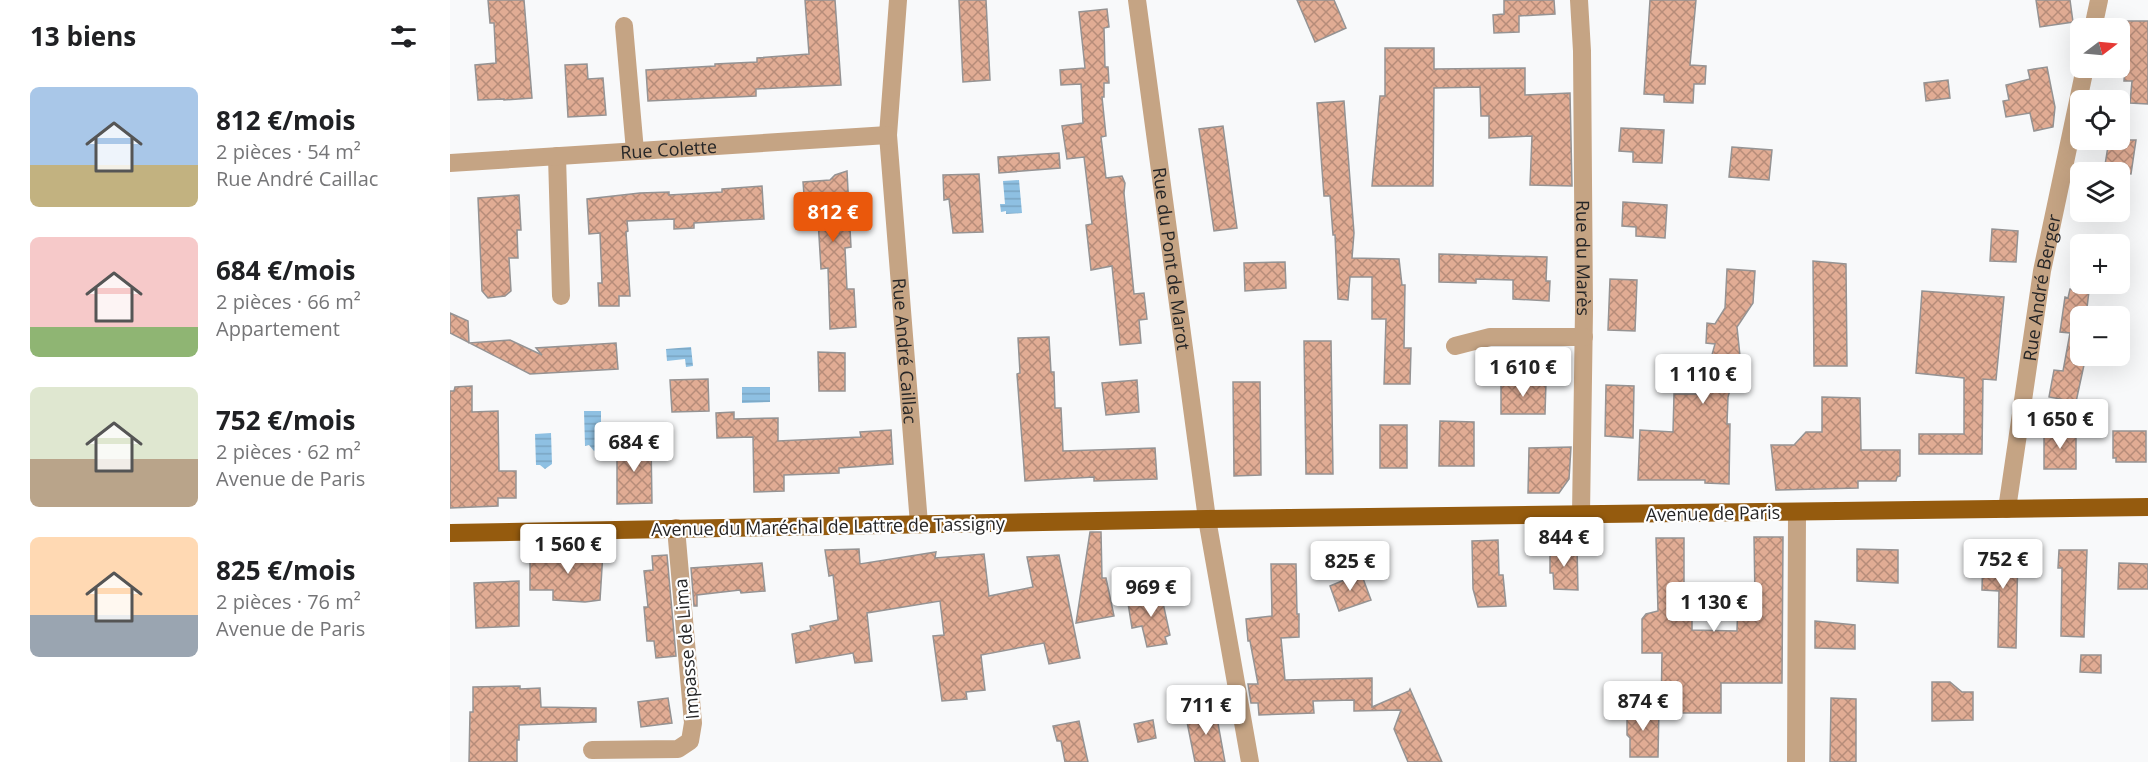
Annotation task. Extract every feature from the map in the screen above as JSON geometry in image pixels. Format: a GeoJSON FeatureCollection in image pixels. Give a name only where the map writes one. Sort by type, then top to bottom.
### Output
{"type":"FeatureCollection","features":[{"type":"Feature","properties":{"kind":"main road","name":"Avenue de Paris"},"geometry":{"type":"LineString","coordinates":[[1207,519],[2148,507]]}},
{"type":"Feature","properties":{"kind":"main road","name":"Avenue du Maréchal de Lattre de Tassigny"},"geometry":{"type":"LineString","coordinates":[[450,533],[1207,519]]}},
{"type":"Feature","properties":{"kind":"street","name":"Rue André Caillac"},"geometry":{"type":"LineString","coordinates":[[898,0],[888,135],[918,524]]}},
{"type":"Feature","properties":{"kind":"street","name":"Rue du Pont de Marot"},"geometry":{"type":"LineString","coordinates":[[1137,0],[1207,519],[1250,762]]}},
{"type":"Feature","properties":{"kind":"street","name":"Rue du Marès"},"geometry":{"type":"LineString","coordinates":[[1579,0],[1582,51],[1584,337],[1581,515]]}},
{"type":"Feature","properties":{"kind":"street"},"geometry":{"type":"LineString","coordinates":[[2095,18],[2099,0]]}},
{"type":"Feature","properties":{"kind":"street"},"geometry":{"type":"LineString","coordinates":[[624,26],[635,151]]}},
{"type":"Feature","properties":{"kind":"street","name":"Rue André Berger"},"geometry":{"type":"LineString","coordinates":[[2007,509],[2042,271],[2083,78]]}},
{"type":"Feature","properties":{"kind":"street","name":"Rue Colette"},"geometry":{"type":"LineString","coordinates":[[450,163],[888,135]]}},
{"type":"Feature","properties":{"kind":"street"},"geometry":{"type":"LineString","coordinates":[[557,156],[561,296]]}},
{"type":"Feature","properties":{"kind":"street"},"geometry":{"type":"LineString","coordinates":[[1455,346],[1490,337],[1584,337]]}},
{"type":"Feature","properties":{"kind":"street"},"geometry":{"type":"LineString","coordinates":[[1796,762],[1797,512]]}},
{"type":"Feature","properties":{"kind":"street","name":"Impasse de Lima"},"geometry":{"type":"LineString","coordinates":[[592,750],[678,748],[690,741],[693,723],[676,528]]}},
{"type":"Feature","properties":{"kind":"water"},"geometry":{"type":"Polygon","coordinates":[[[1019,180],[1022,213],[1001,212],[1000,204],[1005,204],[1003,181],[1019,180]]]}},
{"type":"Feature","properties":{"kind":"water"},"geometry":{"type":"Polygon","coordinates":[[[691,347],[693,366],[686,367],[685,359],[667,361],[666,349],[691,347]]]}},
{"type":"Feature","properties":{"kind":"water"},"geometry":{"type":"Polygon","coordinates":[[[742,387],[770,387],[770,402],[742,403],[742,387]]]}},
{"type":"Feature","properties":{"kind":"water"},"geometry":{"type":"Polygon","coordinates":[[[584,411],[601,411],[601,445],[598,445],[594,451],[589,445],[585,446],[584,411]]]}},
{"type":"Feature","properties":{"kind":"water"},"geometry":{"type":"Polygon","coordinates":[[[551,433],[552,464],[545,469],[536,465],[535,434],[551,433]]]}},
{"type":"Feature","properties":{"kind":"building"},"geometry":{"type":"Polygon","coordinates":[[[488,0],[524,0],[532,98],[478,100],[475,65],[496,63],[494,23],[490,23],[488,0]]]}},
{"type":"Feature","properties":{"kind":"building"},"geometry":{"type":"Polygon","coordinates":[[[805,0],[835,0],[841,85],[756,89],[756,96],[648,101],[646,70],[757,62],[757,58],[809,54],[805,0]]]}},
{"type":"Feature","properties":{"kind":"building"},"geometry":{"type":"Polygon","coordinates":[[[959,0],[986,0],[990,80],[963,82],[959,0]]]}},
{"type":"Feature","properties":{"kind":"building"},"geometry":{"type":"Polygon","coordinates":[[[1297,0],[1334,0],[1346,28],[1315,42],[1297,0]]]}},
{"type":"Feature","properties":{"kind":"building"},"geometry":{"type":"Polygon","coordinates":[[[1504,0],[1554,0],[1555,14],[1519,16],[1519,32],[1494,33],[1493,15],[1504,14],[1504,0]]]}},
{"type":"Feature","properties":{"kind":"building"},"geometry":{"type":"Polygon","coordinates":[[[1650,0],[1696,0],[1690,65],[1706,66],[1705,84],[1694,84],[1693,103],[1664,102],[1664,95],[1644,94],[1650,0]]]}},
{"type":"Feature","properties":{"kind":"building"},"geometry":{"type":"Polygon","coordinates":[[[2036,0],[2070,0],[2072,18],[2070,18],[2070,22],[2040,27],[2036,0]]]}},
{"type":"Feature","properties":{"kind":"building"},"geometry":{"type":"Polygon","coordinates":[[[1107,9],[1109,27],[1104,28],[1105,67],[1108,67],[1109,83],[1104,83],[1104,97],[1102,97],[1106,136],[1101,137],[1106,178],[1122,176],[1125,183],[1124,193],[1134,294],[1144,293],[1147,319],[1139,320],[1141,343],[1120,345],[1112,266],[1091,270],[1086,225],[1092,224],[1084,157],[1067,159],[1062,126],[1083,123],[1081,84],[1061,85],[1060,70],[1085,68],[1079,12],[1107,9]]]}},
{"type":"Feature","properties":{"kind":"building"},"geometry":{"type":"Polygon","coordinates":[[[2130,21],[2148,21],[2148,104],[2130,103],[2132,81],[2124,81],[2124,78],[2130,78],[2130,21]]]}},
{"type":"Feature","properties":{"kind":"building"},"geometry":{"type":"Polygon","coordinates":[[[1385,48],[1434,48],[1434,69],[1525,68],[1525,95],[1570,93],[1572,186],[1530,185],[1532,136],[1489,138],[1489,116],[1481,116],[1480,87],[1434,88],[1433,186],[1372,186],[1380,96],[1385,96],[1385,48]]]}},
{"type":"Feature","properties":{"kind":"building"},"geometry":{"type":"Polygon","coordinates":[[[587,64],[588,79],[603,78],[606,115],[568,117],[565,65],[587,64]]]}},
{"type":"Feature","properties":{"kind":"building"},"geometry":{"type":"Polygon","coordinates":[[[2047,67],[2055,107],[2053,127],[2034,131],[2030,113],[2006,117],[2003,101],[2009,100],[2006,85],[2030,79],[2028,70],[2047,67]]]}},
{"type":"Feature","properties":{"kind":"building"},"geometry":{"type":"Polygon","coordinates":[[[1948,80],[1950,98],[1926,101],[1924,83],[1948,80]]]}},
{"type":"Feature","properties":{"kind":"building"},"geometry":{"type":"Polygon","coordinates":[[[1344,101],[1354,233],[1352,258],[1399,259],[1402,285],[1405,285],[1404,348],[1411,348],[1410,384],[1384,384],[1386,319],[1372,319],[1372,277],[1350,277],[1348,300],[1338,299],[1335,235],[1333,235],[1330,196],[1324,196],[1317,103],[1344,101]]]}},
{"type":"Feature","properties":{"kind":"building"},"geometry":{"type":"Polygon","coordinates":[[[1223,126],[1237,228],[1214,231],[1199,129],[1223,126]]]}},
{"type":"Feature","properties":{"kind":"building"},"geometry":{"type":"Polygon","coordinates":[[[1621,128],[1664,130],[1662,163],[1633,162],[1633,152],[1619,151],[1621,128]]]}},
{"type":"Feature","properties":{"kind":"building"},"geometry":{"type":"Polygon","coordinates":[[[2130,140],[2136,140],[2131,174],[2130,162],[2105,162],[2107,150],[2130,150],[2130,140]]]}},
{"type":"Feature","properties":{"kind":"building"},"geometry":{"type":"Polygon","coordinates":[[[1732,147],[1772,150],[1769,180],[1729,177],[1732,147]]]}},
{"type":"Feature","properties":{"kind":"building"},"geometry":{"type":"Polygon","coordinates":[[[1059,153],[1060,168],[999,173],[998,157],[1059,153]]]}},
{"type":"Feature","properties":{"kind":"building"},"geometry":{"type":"Polygon","coordinates":[[[847,171],[851,247],[845,248],[847,289],[854,289],[856,327],[830,329],[828,268],[821,269],[818,220],[806,220],[803,182],[830,180],[835,175],[847,171]]]}},
{"type":"Feature","properties":{"kind":"building"},"geometry":{"type":"Polygon","coordinates":[[[979,174],[983,232],[953,233],[949,199],[944,200],[943,175],[979,174]]]}},
{"type":"Feature","properties":{"kind":"building"},"geometry":{"type":"Polygon","coordinates":[[[762,186],[764,219],[694,223],[694,228],[674,229],[674,219],[627,221],[630,296],[619,296],[619,306],[599,306],[598,283],[602,283],[600,233],[589,234],[587,199],[640,193],[669,192],[669,195],[722,192],[722,189],[762,186]]]}},
{"type":"Feature","properties":{"kind":"building"},"geometry":{"type":"Polygon","coordinates":[[[519,195],[521,230],[517,230],[518,258],[509,258],[511,291],[505,296],[488,298],[482,291],[478,198],[519,195]]]}},
{"type":"Feature","properties":{"kind":"building"},"geometry":{"type":"Polygon","coordinates":[[[1623,202],[1667,205],[1665,238],[1636,236],[1636,227],[1622,226],[1623,202]]]}},
{"type":"Feature","properties":{"kind":"building"},"geometry":{"type":"Polygon","coordinates":[[[1992,229],[2018,231],[2016,262],[1990,261],[1992,229]]]}},
{"type":"Feature","properties":{"kind":"building"},"geometry":{"type":"Polygon","coordinates":[[[1439,254],[1547,257],[1546,281],[1550,281],[1549,301],[1513,299],[1513,280],[1476,279],[1476,283],[1439,282],[1439,254]]]}},
{"type":"Feature","properties":{"kind":"building"},"geometry":{"type":"Polygon","coordinates":[[[1813,261],[1846,264],[1847,366],[1814,366],[1813,261]]]}},
{"type":"Feature","properties":{"kind":"building"},"geometry":{"type":"Polygon","coordinates":[[[1285,262],[1286,288],[1245,291],[1244,263],[1285,262]]]}},
{"type":"Feature","properties":{"kind":"building"},"geometry":{"type":"Polygon","coordinates":[[[1727,269],[1755,271],[1753,303],[1737,327],[1740,356],[1728,397],[1729,484],[1705,483],[1705,480],[1638,480],[1640,430],[1673,432],[1674,394],[1701,394],[1715,344],[1706,343],[1707,323],[1715,324],[1725,308],[1727,269]]]}},
{"type":"Feature","properties":{"kind":"building"},"geometry":{"type":"Polygon","coordinates":[[[1610,279],[1637,280],[1635,331],[1608,330],[1610,279]]]}},
{"type":"Feature","properties":{"kind":"building"},"geometry":{"type":"Polygon","coordinates":[[[2070,289],[2070,294],[2089,294],[2087,306],[2070,306],[2070,333],[2060,332],[2065,297],[2068,298],[2070,289]]]}},
{"type":"Feature","properties":{"kind":"building"},"geometry":{"type":"Polygon","coordinates":[[[1922,291],[2004,297],[1996,380],[1983,379],[1982,454],[1919,454],[1919,434],[1964,434],[1964,378],[1916,373],[1922,291]]]}},
{"type":"Feature","properties":{"kind":"building"},"geometry":{"type":"Polygon","coordinates":[[[450,313],[468,321],[469,343],[450,333],[450,313]]]}},
{"type":"Feature","properties":{"kind":"building"},"geometry":{"type":"Polygon","coordinates":[[[2070,333],[2070,366],[2084,366],[2076,402],[2049,397],[2054,370],[2063,371],[2070,333]]]}},
{"type":"Feature","properties":{"kind":"building"},"geometry":{"type":"Polygon","coordinates":[[[1049,337],[1051,372],[1054,372],[1055,408],[1061,408],[1063,451],[1155,448],[1157,479],[1094,481],[1094,477],[1025,481],[1017,374],[1020,373],[1018,338],[1049,337]]]}},
{"type":"Feature","properties":{"kind":"building"},"geometry":{"type":"Polygon","coordinates":[[[510,340],[542,355],[536,348],[616,343],[618,369],[530,374],[469,343],[510,340]]]}},
{"type":"Feature","properties":{"kind":"building"},"geometry":{"type":"Polygon","coordinates":[[[1304,341],[1331,341],[1333,474],[1306,474],[1304,341]]]}},
{"type":"Feature","properties":{"kind":"building"},"geometry":{"type":"Polygon","coordinates":[[[818,352],[845,353],[845,391],[819,391],[818,352]]]}},
{"type":"Feature","properties":{"kind":"building"},"geometry":{"type":"Polygon","coordinates":[[[708,379],[709,411],[672,412],[670,380],[708,379]]]}},
{"type":"Feature","properties":{"kind":"building"},"geometry":{"type":"Polygon","coordinates":[[[1137,380],[1139,412],[1106,415],[1102,383],[1137,380]]]}},
{"type":"Feature","properties":{"kind":"building"},"geometry":{"type":"Polygon","coordinates":[[[1501,381],[1546,382],[1545,414],[1501,414],[1501,381]]]}},
{"type":"Feature","properties":{"kind":"building"},"geometry":{"type":"Polygon","coordinates":[[[1233,382],[1260,382],[1261,475],[1234,476],[1233,382]]]}},
{"type":"Feature","properties":{"kind":"building"},"geometry":{"type":"Polygon","coordinates":[[[1606,385],[1634,386],[1633,438],[1605,436],[1606,385]]]}},
{"type":"Feature","properties":{"kind":"building"},"geometry":{"type":"Polygon","coordinates":[[[472,386],[472,412],[498,411],[499,471],[516,471],[516,498],[498,498],[498,506],[450,508],[450,391],[454,391],[455,387],[472,386]]]}},
{"type":"Feature","properties":{"kind":"building"},"geometry":{"type":"Polygon","coordinates":[[[1822,397],[1860,398],[1861,450],[1900,450],[1900,476],[1896,481],[1858,481],[1858,488],[1776,490],[1771,445],[1794,445],[1806,432],[1822,432],[1822,397]]]}},
{"type":"Feature","properties":{"kind":"building"},"geometry":{"type":"Polygon","coordinates":[[[734,412],[734,419],[778,418],[778,441],[861,437],[860,432],[891,430],[893,464],[839,468],[839,473],[784,475],[784,491],[754,492],[753,437],[717,438],[716,413],[734,412]]]}},
{"type":"Feature","properties":{"kind":"building"},"geometry":{"type":"Polygon","coordinates":[[[1440,421],[1474,422],[1474,466],[1439,466],[1440,421]]]}},
{"type":"Feature","properties":{"kind":"building"},"geometry":{"type":"Polygon","coordinates":[[[1380,425],[1407,425],[1407,468],[1380,468],[1380,425]]]}},
{"type":"Feature","properties":{"kind":"building"},"geometry":{"type":"Polygon","coordinates":[[[2076,430],[2076,469],[2044,469],[2044,431],[2076,430]]]}},
{"type":"Feature","properties":{"kind":"building"},"geometry":{"type":"Polygon","coordinates":[[[2113,431],[2146,431],[2146,462],[2116,462],[2116,458],[2113,458],[2113,431]]]}},
{"type":"Feature","properties":{"kind":"building"},"geometry":{"type":"Polygon","coordinates":[[[617,442],[651,442],[652,503],[617,504],[617,442]]]}},
{"type":"Feature","properties":{"kind":"building"},"geometry":{"type":"Polygon","coordinates":[[[1571,447],[1569,479],[1559,493],[1528,493],[1529,448],[1571,447]]]}},
{"type":"Feature","properties":{"kind":"building"},"geometry":{"type":"Polygon","coordinates":[[[1090,532],[1101,532],[1102,578],[1106,578],[1114,616],[1076,623],[1090,532]]]}},
{"type":"Feature","properties":{"kind":"building"},"geometry":{"type":"Polygon","coordinates":[[[1754,537],[1783,537],[1782,683],[1721,683],[1721,713],[1661,713],[1662,653],[1642,653],[1642,619],[1646,614],[1658,611],[1656,538],[1684,538],[1684,583],[1692,583],[1692,630],[1737,631],[1738,600],[1755,600],[1754,537]]]}},
{"type":"Feature","properties":{"kind":"building"},"geometry":{"type":"Polygon","coordinates":[[[1498,540],[1499,575],[1503,575],[1506,606],[1478,607],[1473,589],[1472,541],[1498,540]]]}},
{"type":"Feature","properties":{"kind":"building"},"geometry":{"type":"Polygon","coordinates":[[[1550,547],[1577,547],[1578,590],[1554,589],[1553,573],[1550,573],[1550,547]]]}},
{"type":"Feature","properties":{"kind":"building"},"geometry":{"type":"Polygon","coordinates":[[[1983,548],[2018,548],[2016,648],[1998,647],[1999,591],[1982,590],[1983,548]]]}},
{"type":"Feature","properties":{"kind":"building"},"geometry":{"type":"Polygon","coordinates":[[[859,549],[860,564],[936,552],[935,558],[984,554],[989,596],[1033,587],[1027,557],[1059,555],[1080,658],[1049,664],[1044,643],[981,655],[985,690],[966,692],[967,699],[942,701],[933,636],[944,635],[940,601],[867,613],[872,661],[855,663],[853,653],[796,663],[792,634],[811,630],[810,626],[838,620],[833,575],[829,576],[825,550],[859,549]]]}},
{"type":"Feature","properties":{"kind":"building"},"geometry":{"type":"Polygon","coordinates":[[[1857,549],[1898,550],[1898,583],[1857,581],[1857,549]]]}},
{"type":"Feature","properties":{"kind":"building"},"geometry":{"type":"Polygon","coordinates":[[[2059,550],[2087,550],[2084,637],[2061,636],[2062,568],[2058,568],[2059,550]]]}},
{"type":"Feature","properties":{"kind":"building"},"geometry":{"type":"Polygon","coordinates":[[[603,552],[600,600],[585,602],[553,600],[553,590],[530,590],[530,553],[603,552]]]}},
{"type":"Feature","properties":{"kind":"building"},"geometry":{"type":"Polygon","coordinates":[[[667,555],[676,656],[656,658],[654,641],[647,641],[644,607],[648,607],[644,571],[653,570],[652,556],[667,555]]]}},
{"type":"Feature","properties":{"kind":"building"},"geometry":{"type":"Polygon","coordinates":[[[762,563],[765,591],[741,593],[740,590],[697,595],[697,606],[694,606],[691,568],[762,563]]]}},
{"type":"Feature","properties":{"kind":"building"},"geometry":{"type":"Polygon","coordinates":[[[2119,563],[2148,564],[2148,589],[2118,589],[2119,563]]]}},
{"type":"Feature","properties":{"kind":"building"},"geometry":{"type":"Polygon","coordinates":[[[1271,564],[1296,564],[1299,637],[1281,638],[1285,680],[1372,678],[1372,707],[1410,689],[1442,762],[1408,762],[1394,729],[1401,710],[1354,711],[1354,700],[1313,701],[1314,713],[1259,715],[1258,703],[1251,703],[1248,684],[1258,684],[1250,641],[1248,641],[1246,619],[1272,616],[1271,564]]]}},
{"type":"Feature","properties":{"kind":"building"},"geometry":{"type":"Polygon","coordinates":[[[1361,573],[1371,600],[1339,611],[1330,586],[1361,573]]]}},
{"type":"Feature","properties":{"kind":"building"},"geometry":{"type":"Polygon","coordinates":[[[519,581],[519,626],[476,628],[474,583],[519,581]]]}},
{"type":"Feature","properties":{"kind":"building"},"geometry":{"type":"Polygon","coordinates":[[[1160,589],[1170,635],[1165,637],[1167,644],[1147,647],[1142,626],[1132,628],[1128,603],[1144,600],[1148,592],[1160,589]]]}},
{"type":"Feature","properties":{"kind":"building"},"geometry":{"type":"Polygon","coordinates":[[[1815,621],[1855,625],[1855,649],[1815,648],[1815,621]]]}},
{"type":"Feature","properties":{"kind":"building"},"geometry":{"type":"Polygon","coordinates":[[[2081,655],[2101,655],[2101,673],[2080,672],[2081,655]]]}},
{"type":"Feature","properties":{"kind":"building"},"geometry":{"type":"Polygon","coordinates":[[[1932,682],[1950,682],[1962,692],[1973,692],[1973,720],[1932,721],[1932,682]]]}},
{"type":"Feature","properties":{"kind":"building"},"geometry":{"type":"Polygon","coordinates":[[[520,686],[520,689],[540,688],[541,707],[596,708],[596,722],[519,725],[517,762],[469,762],[473,687],[520,686]]]}},
{"type":"Feature","properties":{"kind":"building"},"geometry":{"type":"Polygon","coordinates":[[[668,698],[672,723],[641,727],[638,702],[668,698]]]}},
{"type":"Feature","properties":{"kind":"building"},"geometry":{"type":"Polygon","coordinates":[[[1831,698],[1856,699],[1856,762],[1830,762],[1831,698]]]}},
{"type":"Feature","properties":{"kind":"building"},"geometry":{"type":"Polygon","coordinates":[[[1215,707],[1225,762],[1195,762],[1187,722],[1190,721],[1188,712],[1215,707]]]}},
{"type":"Feature","properties":{"kind":"building"},"geometry":{"type":"Polygon","coordinates":[[[1627,708],[1659,708],[1658,757],[1630,757],[1627,708]]]}},
{"type":"Feature","properties":{"kind":"building"},"geometry":{"type":"Polygon","coordinates":[[[1153,720],[1156,738],[1138,742],[1134,724],[1153,720]]]}},
{"type":"Feature","properties":{"kind":"building"},"geometry":{"type":"Polygon","coordinates":[[[1079,721],[1088,762],[1065,762],[1061,741],[1057,741],[1053,726],[1079,721]]]}}]}
